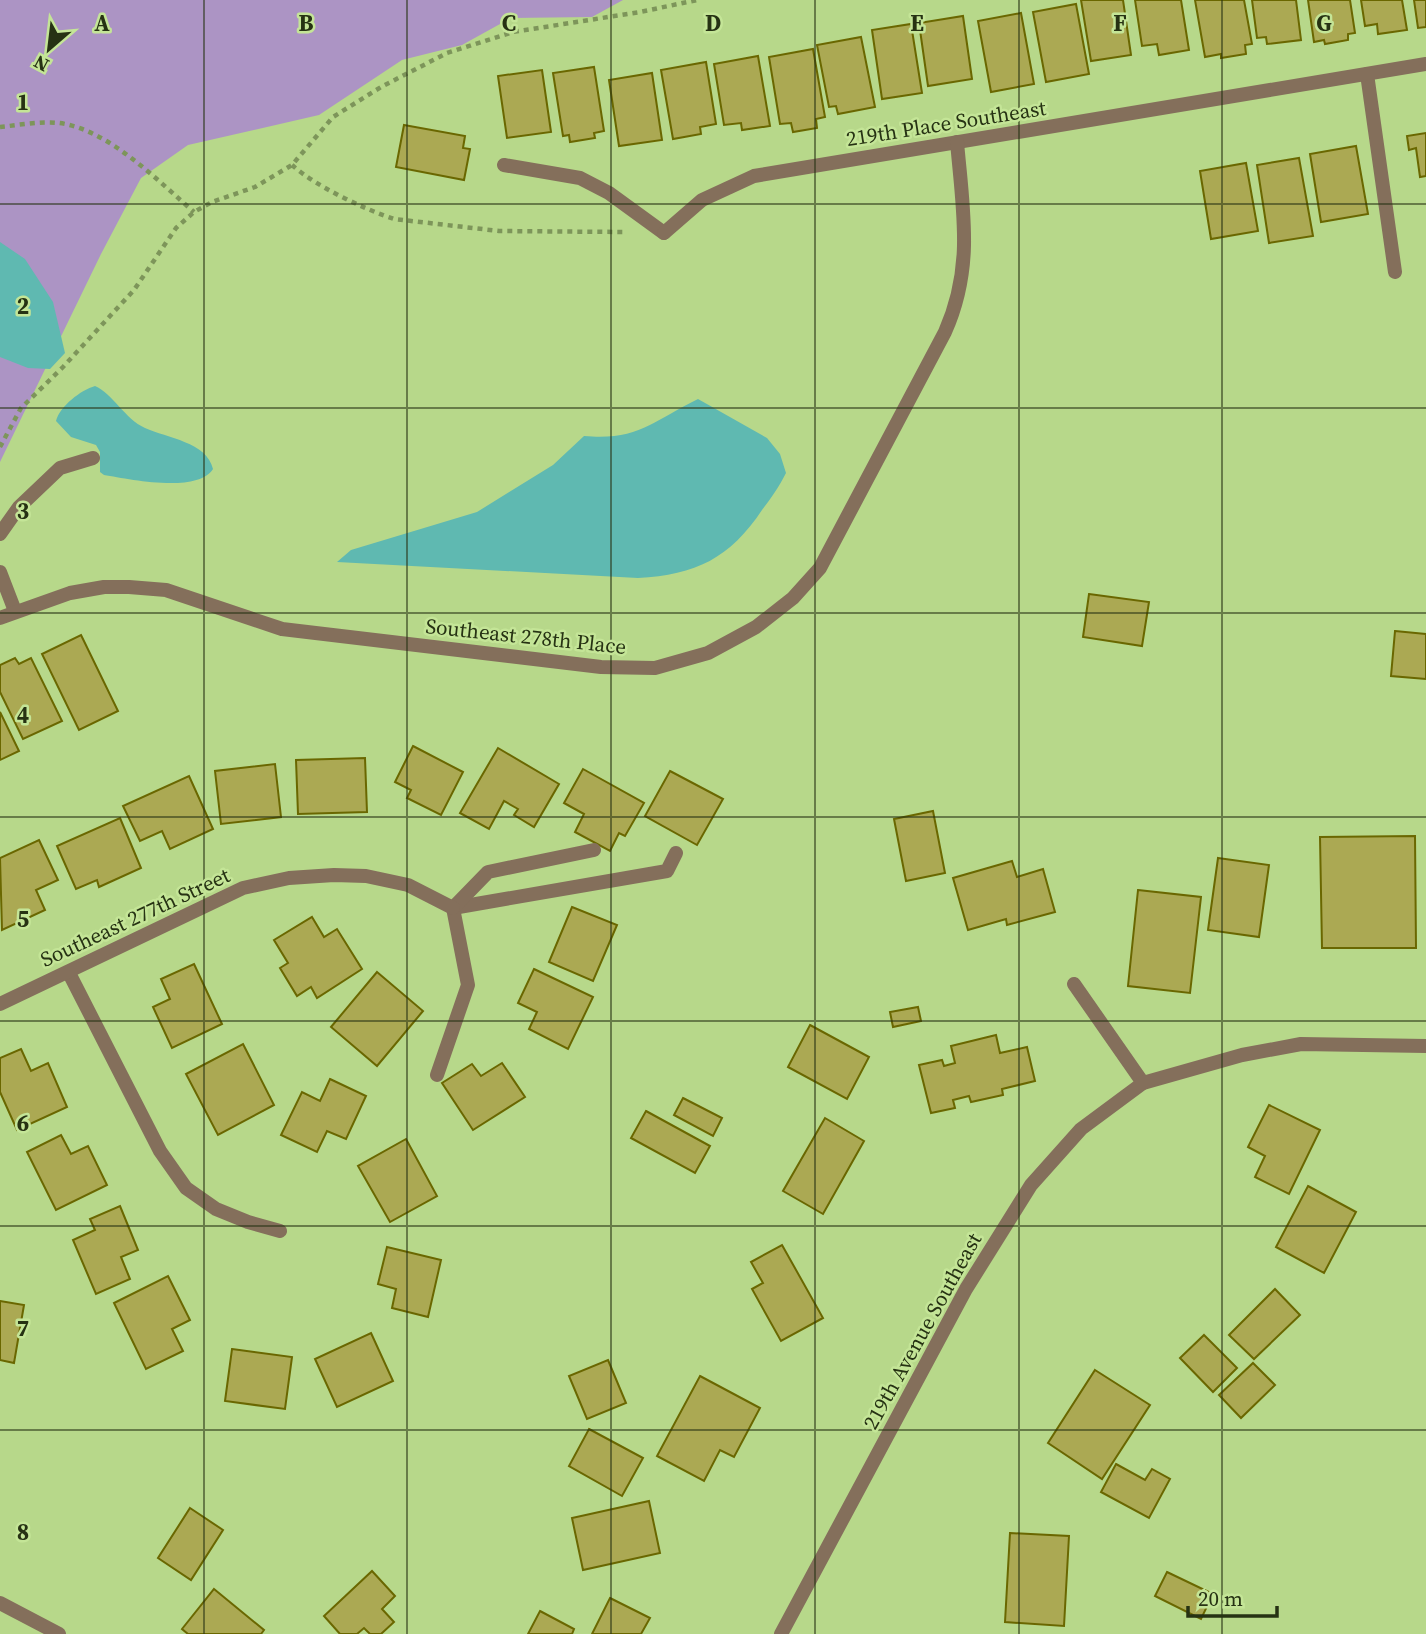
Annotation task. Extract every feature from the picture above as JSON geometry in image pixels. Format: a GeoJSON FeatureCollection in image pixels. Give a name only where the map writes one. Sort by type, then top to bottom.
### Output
{"type":"FeatureCollection","features":[{"type":"Feature","properties":{"kind":"street","name":"219th Place Southeast"},"geometry":{"type":"LineString","coordinates":[[664,233],[702,200],[754,176],[1426,64]]}},
{"type":"Feature","properties":{"kind":"street"},"geometry":{"type":"LineString","coordinates":[[1367,74],[1395,272]]}},
{"type":"Feature","properties":{"kind":"street","name":"Southeast 278th Place"},"geometry":{"type":"LineString","coordinates":[[0,618],[70,593],[104,587],[129,587],[166,590],[282,629],[550,662],[655,668],[708,653],[756,627],[793,598],[820,568],[945,332],[957,306],[966,239],[957,142]]}},
{"type":"Feature","properties":{"kind":"street"},"geometry":{"type":"LineString","coordinates":[[504,165],[580,178],[609,193],[664,233]]}},
{"type":"Feature","properties":{"kind":"street"},"geometry":{"type":"LineString","coordinates":[[0,534],[19,507],[60,468],[93,458]]}},
{"type":"Feature","properties":{"kind":"street"},"geometry":{"type":"LineString","coordinates":[[0,572],[15,611]]}},
{"type":"Feature","properties":{"kind":"street"},"geometry":{"type":"LineString","coordinates":[[453,908],[488,872],[594,850]]}},
{"type":"Feature","properties":{"kind":"street"},"geometry":{"type":"LineString","coordinates":[[453,908],[667,871],[676,853]]}},
{"type":"Feature","properties":{"kind":"street","name":"Southeast 277th Street"},"geometry":{"type":"LineString","coordinates":[[0,1004],[243,888],[289,878],[366,876],[408,885],[453,908]]}},
{"type":"Feature","properties":{"kind":"street"},"geometry":{"type":"LineString","coordinates":[[437,1075],[468,985],[453,908]]}},
{"type":"Feature","properties":{"kind":"street"},"geometry":{"type":"LineString","coordinates":[[69,973],[160,1151],[186,1188],[216,1209],[248,1223],[280,1231]]}},
{"type":"Feature","properties":{"kind":"street"},"geometry":{"type":"LineString","coordinates":[[1074,984],[1143,1083],[1242,1055],[1301,1044],[1426,1045]]}},
{"type":"Feature","properties":{"kind":"street","name":"219th Avenue Southeast"},"geometry":{"type":"LineString","coordinates":[[781,1634],[966,1289],[1031,1185],[1081,1129],[1143,1083]]}},
{"type":"Feature","properties":{"kind":"street"},"geometry":{"type":"LineString","coordinates":[[0,1603],[38,1629],[59,1634]]}},
{"type":"Feature","properties":{"kind":"path"},"geometry":{"type":"LineString","coordinates":[[0,447],[22,408],[134,290],[176,228],[194,212],[212,202],[255,187],[292,165],[333,117],[381,86],[447,53],[513,32],[697,0]]}},
{"type":"Feature","properties":{"kind":"path"},"geometry":{"type":"LineString","coordinates":[[0,127],[48,122],[62,123],[90,133],[144,169],[194,212]]}},
{"type":"Feature","properties":{"kind":"path"},"geometry":{"type":"LineString","coordinates":[[292,165],[310,179],[394,219],[499,231],[664,233]]}},
{"type":"Feature","properties":{"kind":"shaded area"},"geometry":{"type":"Polygon","coordinates":[[[0,0],[623,0],[592,17],[511,18],[462,45],[402,60],[319,115],[188,145],[141,178],[0,462],[0,0]]]}},
{"type":"Feature","properties":{"kind":"water"},"geometry":{"type":"Polygon","coordinates":[[[0,242],[25,259],[53,302],[65,353],[50,369],[28,368],[0,357],[0,242]]]}},
{"type":"Feature","properties":{"kind":"water"},"geometry":{"type":"Polygon","coordinates":[[[95,386],[138,424],[195,447],[209,460],[213,469],[205,477],[178,483],[104,475],[100,472],[100,452],[96,445],[71,437],[56,421],[72,399],[95,386]]]}},
{"type":"Feature","properties":{"kind":"water"},"geometry":{"type":"Polygon","coordinates":[[[698,399],[767,438],[780,454],[786,473],[750,527],[724,552],[710,561],[677,573],[638,578],[337,562],[351,550],[477,512],[553,465],[584,436],[603,437],[632,432],[698,399]]]}},
{"type":"Feature","properties":{"kind":"building"},"geometry":{"type":"Polygon","coordinates":[[[1081,0],[1123,0],[1131,55],[1091,61],[1081,0]]]}},
{"type":"Feature","properties":{"kind":"building"},"geometry":{"type":"Polygon","coordinates":[[[1135,0],[1181,0],[1189,50],[1159,55],[1157,44],[1142,46],[1135,0]]]}},
{"type":"Feature","properties":{"kind":"building"},"geometry":{"type":"Polygon","coordinates":[[[1195,0],[1244,0],[1252,44],[1245,45],[1246,54],[1221,58],[1221,54],[1205,57],[1195,0]]]}},
{"type":"Feature","properties":{"kind":"building"},"geometry":{"type":"Polygon","coordinates":[[[1252,0],[1296,0],[1301,40],[1267,44],[1266,37],[1257,38],[1252,0]]]}},
{"type":"Feature","properties":{"kind":"building"},"geometry":{"type":"Polygon","coordinates":[[[1308,0],[1350,0],[1355,33],[1348,34],[1348,40],[1325,44],[1324,40],[1314,42],[1308,0]]]}},
{"type":"Feature","properties":{"kind":"building"},"geometry":{"type":"Polygon","coordinates":[[[1361,0],[1402,0],[1407,30],[1378,34],[1377,24],[1365,26],[1361,0]]]}},
{"type":"Feature","properties":{"kind":"building"},"geometry":{"type":"Polygon","coordinates":[[[1414,0],[1426,0],[1426,27],[1418,28],[1414,0]]]}},
{"type":"Feature","properties":{"kind":"building"},"geometry":{"type":"Polygon","coordinates":[[[1076,4],[1089,74],[1046,82],[1033,12],[1076,4]]]}},
{"type":"Feature","properties":{"kind":"building"},"geometry":{"type":"Polygon","coordinates":[[[1021,13],[1034,84],[991,92],[978,21],[1021,13]]]}},
{"type":"Feature","properties":{"kind":"building"},"geometry":{"type":"Polygon","coordinates":[[[963,16],[972,79],[928,86],[919,23],[963,16]]]}},
{"type":"Feature","properties":{"kind":"building"},"geometry":{"type":"Polygon","coordinates":[[[911,24],[922,93],[882,99],[872,30],[911,24]]]}},
{"type":"Feature","properties":{"kind":"building"},"geometry":{"type":"Polygon","coordinates":[[[861,37],[875,107],[838,114],[836,106],[829,107],[817,45],[861,37]]]}},
{"type":"Feature","properties":{"kind":"building"},"geometry":{"type":"Polygon","coordinates":[[[813,49],[825,117],[816,119],[817,128],[793,132],[791,123],[780,124],[769,57],[813,49]]]}},
{"type":"Feature","properties":{"kind":"building"},"geometry":{"type":"Polygon","coordinates":[[[758,56],[770,126],[742,130],[741,123],[724,125],[714,64],[758,56]]]}},
{"type":"Feature","properties":{"kind":"building"},"geometry":{"type":"Polygon","coordinates":[[[706,62],[716,124],[700,127],[701,134],[673,139],[661,70],[706,62]]]}},
{"type":"Feature","properties":{"kind":"building"},"geometry":{"type":"Polygon","coordinates":[[[594,67],[604,131],[594,133],[595,138],[570,142],[569,135],[563,136],[553,73],[594,67]]]}},
{"type":"Feature","properties":{"kind":"building"},"geometry":{"type":"Polygon","coordinates":[[[542,70],[551,132],[507,138],[498,76],[542,70]]]}},
{"type":"Feature","properties":{"kind":"building"},"geometry":{"type":"Polygon","coordinates":[[[652,73],[662,140],[619,146],[609,80],[652,73]]]}},
{"type":"Feature","properties":{"kind":"building"},"geometry":{"type":"Polygon","coordinates":[[[404,125],[465,136],[463,148],[470,149],[464,180],[396,167],[404,125]]]}},
{"type":"Feature","properties":{"kind":"building"},"geometry":{"type":"Polygon","coordinates":[[[1426,133],[1426,176],[1420,177],[1416,148],[1409,150],[1407,136],[1426,133]]]}},
{"type":"Feature","properties":{"kind":"building"},"geometry":{"type":"Polygon","coordinates":[[[1356,146],[1368,214],[1321,222],[1310,154],[1356,146]]]}},
{"type":"Feature","properties":{"kind":"building"},"geometry":{"type":"Polygon","coordinates":[[[1299,158],[1313,236],[1269,243],[1257,165],[1299,158]]]}},
{"type":"Feature","properties":{"kind":"building"},"geometry":{"type":"Polygon","coordinates":[[[1246,163],[1258,231],[1211,239],[1200,171],[1246,163]]]}},
{"type":"Feature","properties":{"kind":"building"},"geometry":{"type":"Polygon","coordinates":[[[1089,594],[1149,602],[1142,646],[1083,637],[1089,594]]]}},
{"type":"Feature","properties":{"kind":"building"},"geometry":{"type":"Polygon","coordinates":[[[1395,631],[1426,634],[1426,679],[1391,676],[1395,631]]]}},
{"type":"Feature","properties":{"kind":"building"},"geometry":{"type":"Polygon","coordinates":[[[81,635],[118,711],[79,730],[42,654],[81,635]]]}},
{"type":"Feature","properties":{"kind":"building"},"geometry":{"type":"Polygon","coordinates":[[[15,658],[19,664],[31,658],[62,721],[23,739],[0,692],[0,665],[15,658]]]}},
{"type":"Feature","properties":{"kind":"building"},"geometry":{"type":"Polygon","coordinates":[[[0,712],[19,751],[0,760],[0,712]]]}},
{"type":"Feature","properties":{"kind":"building"},"geometry":{"type":"Polygon","coordinates":[[[413,746],[463,772],[441,815],[407,798],[411,790],[395,782],[413,746]]]}},
{"type":"Feature","properties":{"kind":"building"},"geometry":{"type":"Polygon","coordinates":[[[498,748],[559,784],[534,827],[514,815],[518,809],[504,801],[489,829],[460,813],[498,748]]]}},
{"type":"Feature","properties":{"kind":"building"},"geometry":{"type":"Polygon","coordinates":[[[365,758],[367,812],[298,814],[296,760],[365,758]]]}},
{"type":"Feature","properties":{"kind":"building"},"geometry":{"type":"Polygon","coordinates":[[[275,764],[281,817],[221,824],[215,771],[275,764]]]}},
{"type":"Feature","properties":{"kind":"building"},"geometry":{"type":"Polygon","coordinates":[[[583,769],[644,803],[625,836],[619,833],[610,851],[575,832],[584,814],[564,803],[583,769]]]}},
{"type":"Feature","properties":{"kind":"building"},"geometry":{"type":"Polygon","coordinates":[[[670,771],[723,799],[697,845],[645,816],[670,771]]]}},
{"type":"Feature","properties":{"kind":"building"},"geometry":{"type":"Polygon","coordinates":[[[189,776],[213,829],[170,849],[162,831],[140,841],[123,806],[189,776]]]}},
{"type":"Feature","properties":{"kind":"building"},"geometry":{"type":"Polygon","coordinates":[[[933,811],[945,873],[906,881],[894,819],[933,811]]]}},
{"type":"Feature","properties":{"kind":"building"},"geometry":{"type":"Polygon","coordinates":[[[120,818],[141,868],[99,887],[97,880],[76,889],[57,846],[120,818]]]}},
{"type":"Feature","properties":{"kind":"building"},"geometry":{"type":"Polygon","coordinates":[[[1415,836],[1416,948],[1322,948],[1320,837],[1415,836]]]}},
{"type":"Feature","properties":{"kind":"building"},"geometry":{"type":"Polygon","coordinates":[[[39,840],[58,880],[36,890],[45,910],[2,930],[0,858],[39,840]]]}},
{"type":"Feature","properties":{"kind":"building"},"geometry":{"type":"Polygon","coordinates":[[[1218,858],[1269,865],[1259,937],[1208,930],[1218,858]]]}},
{"type":"Feature","properties":{"kind":"building"},"geometry":{"type":"Polygon","coordinates":[[[1012,861],[1017,877],[1043,869],[1055,912],[1007,925],[1006,919],[968,930],[953,878],[1012,861]]]}},
{"type":"Feature","properties":{"kind":"building"},"geometry":{"type":"Polygon","coordinates":[[[1138,890],[1201,897],[1190,993],[1128,986],[1138,890]]]}},
{"type":"Feature","properties":{"kind":"building"},"geometry":{"type":"Polygon","coordinates":[[[572,907],[617,925],[593,981],[549,962],[572,907]]]}},
{"type":"Feature","properties":{"kind":"building"},"geometry":{"type":"Polygon","coordinates":[[[312,917],[324,937],[337,929],[362,969],[317,998],[311,987],[297,996],[280,968],[288,963],[274,940],[312,917]]]}},
{"type":"Feature","properties":{"kind":"building"},"geometry":{"type":"Polygon","coordinates":[[[194,964],[222,1024],[172,1048],[153,1007],[170,999],[161,979],[194,964]]]}},
{"type":"Feature","properties":{"kind":"building"},"geometry":{"type":"Polygon","coordinates":[[[534,969],[593,997],[568,1049],[529,1029],[537,1012],[518,1003],[534,969]]]}},
{"type":"Feature","properties":{"kind":"building"},"geometry":{"type":"Polygon","coordinates":[[[377,972],[423,1011],[377,1066],[331,1027],[377,972]]]}},
{"type":"Feature","properties":{"kind":"building"},"geometry":{"type":"Polygon","coordinates":[[[918,1007],[921,1021],[893,1027],[890,1012],[918,1007]]]}},
{"type":"Feature","properties":{"kind":"building"},"geometry":{"type":"Polygon","coordinates":[[[810,1025],[869,1057],[847,1099],[788,1067],[810,1025]]]}},
{"type":"Feature","properties":{"kind":"building"},"geometry":{"type":"Polygon","coordinates":[[[996,1035],[1000,1053],[1027,1047],[1035,1081],[1002,1089],[1003,1095],[971,1102],[969,1096],[953,1100],[955,1108],[931,1113],[919,1065],[942,1060],[944,1066],[955,1063],[951,1046],[996,1035]]]}},
{"type":"Feature","properties":{"kind":"building"},"geometry":{"type":"Polygon","coordinates":[[[243,1044],[274,1105],[218,1135],[186,1074],[243,1044]]]}},
{"type":"Feature","properties":{"kind":"building"},"geometry":{"type":"Polygon","coordinates":[[[21,1049],[31,1071],[48,1063],[67,1107],[17,1130],[0,1092],[0,1058],[21,1049]]]}},
{"type":"Feature","properties":{"kind":"building"},"geometry":{"type":"Polygon","coordinates":[[[502,1063],[525,1097],[473,1130],[442,1083],[472,1064],[481,1076],[502,1063]]]}},
{"type":"Feature","properties":{"kind":"building"},"geometry":{"type":"Polygon","coordinates":[[[330,1079],[366,1096],[346,1139],[327,1131],[317,1152],[281,1135],[302,1092],[320,1101],[330,1079]]]}},
{"type":"Feature","properties":{"kind":"building"},"geometry":{"type":"Polygon","coordinates":[[[683,1098],[722,1118],[713,1136],[674,1115],[683,1098]]]}},
{"type":"Feature","properties":{"kind":"building"},"geometry":{"type":"Polygon","coordinates":[[[1269,1105],[1320,1130],[1289,1194],[1255,1177],[1265,1156],[1248,1147],[1269,1105]]]}},
{"type":"Feature","properties":{"kind":"building"},"geometry":{"type":"Polygon","coordinates":[[[646,1111],[710,1146],[695,1173],[631,1138],[646,1111]]]}},
{"type":"Feature","properties":{"kind":"building"},"geometry":{"type":"Polygon","coordinates":[[[825,1118],[864,1141],[823,1214],[783,1191],[825,1118]]]}},
{"type":"Feature","properties":{"kind":"building"},"geometry":{"type":"Polygon","coordinates":[[[61,1135],[71,1154],[88,1146],[107,1185],[56,1210],[27,1152],[61,1135]]]}},
{"type":"Feature","properties":{"kind":"building"},"geometry":{"type":"Polygon","coordinates":[[[406,1139],[437,1196],[390,1222],[358,1166],[406,1139]]]}},
{"type":"Feature","properties":{"kind":"building"},"geometry":{"type":"Polygon","coordinates":[[[1308,1186],[1356,1212],[1324,1273],[1276,1247],[1308,1186]]]}},
{"type":"Feature","properties":{"kind":"building"},"geometry":{"type":"Polygon","coordinates":[[[120,1206],[138,1250],[121,1257],[130,1279],[96,1294],[73,1240],[95,1230],[90,1219],[120,1206]]]}},
{"type":"Feature","properties":{"kind":"building"},"geometry":{"type":"Polygon","coordinates":[[[782,1245],[823,1318],[781,1341],[752,1289],[763,1283],[751,1262],[782,1245]]]}},
{"type":"Feature","properties":{"kind":"building"},"geometry":{"type":"Polygon","coordinates":[[[387,1247],[441,1260],[428,1317],[392,1308],[396,1289],[378,1284],[387,1247]]]}},
{"type":"Feature","properties":{"kind":"building"},"geometry":{"type":"Polygon","coordinates":[[[168,1276],[190,1320],[172,1329],[183,1351],[146,1369],[114,1303],[168,1276]]]}},
{"type":"Feature","properties":{"kind":"building"},"geometry":{"type":"Polygon","coordinates":[[[1275,1289],[1300,1315],[1254,1359],[1229,1335],[1275,1289]]]}},
{"type":"Feature","properties":{"kind":"building"},"geometry":{"type":"Polygon","coordinates":[[[0,1301],[24,1305],[14,1363],[0,1360],[0,1301]]]}},
{"type":"Feature","properties":{"kind":"building"},"geometry":{"type":"Polygon","coordinates":[[[371,1333],[393,1381],[337,1407],[315,1359],[371,1333]]]}},
{"type":"Feature","properties":{"kind":"building"},"geometry":{"type":"Polygon","coordinates":[[[1204,1335],[1237,1368],[1213,1392],[1180,1358],[1204,1335]]]}},
{"type":"Feature","properties":{"kind":"building"},"geometry":{"type":"Polygon","coordinates":[[[232,1349],[292,1357],[285,1409],[225,1401],[232,1349]]]}},
{"type":"Feature","properties":{"kind":"building"},"geometry":{"type":"Polygon","coordinates":[[[608,1360],[626,1403],[587,1419],[569,1376],[608,1360]]]}},
{"type":"Feature","properties":{"kind":"building"},"geometry":{"type":"Polygon","coordinates":[[[1253,1363],[1275,1385],[1241,1418],[1219,1395],[1253,1363]]]}},
{"type":"Feature","properties":{"kind":"building"},"geometry":{"type":"Polygon","coordinates":[[[1095,1370],[1150,1405],[1102,1479],[1048,1443],[1095,1370]]]}},
{"type":"Feature","properties":{"kind":"building"},"geometry":{"type":"Polygon","coordinates":[[[700,1376],[760,1408],[734,1457],[720,1450],[704,1481],[657,1456],[700,1376]]]}},
{"type":"Feature","properties":{"kind":"building"},"geometry":{"type":"Polygon","coordinates":[[[589,1429],[643,1458],[622,1496],[569,1466],[589,1429]]]}},
{"type":"Feature","properties":{"kind":"building"},"geometry":{"type":"Polygon","coordinates":[[[1116,1464],[1145,1480],[1152,1469],[1170,1479],[1149,1518],[1101,1492],[1116,1464]]]}},
{"type":"Feature","properties":{"kind":"building"},"geometry":{"type":"Polygon","coordinates":[[[649,1501],[660,1553],[583,1570],[572,1518],[649,1501]]]}},
{"type":"Feature","properties":{"kind":"building"},"geometry":{"type":"Polygon","coordinates":[[[190,1508],[223,1530],[191,1580],[158,1558],[190,1508]]]}},
{"type":"Feature","properties":{"kind":"building"},"geometry":{"type":"Polygon","coordinates":[[[1010,1533],[1069,1536],[1064,1626],[1005,1622],[1010,1533]]]}},
{"type":"Feature","properties":{"kind":"building"},"geometry":{"type":"Polygon","coordinates":[[[372,1571],[395,1596],[382,1609],[394,1622],[381,1634],[370,1634],[364,1628],[357,1634],[340,1634],[324,1616],[372,1571]]]}},
{"type":"Feature","properties":{"kind":"building"},"geometry":{"type":"Polygon","coordinates":[[[1167,1572],[1213,1594],[1201,1619],[1155,1596],[1167,1572]]]}},
{"type":"Feature","properties":{"kind":"building"},"geometry":{"type":"Polygon","coordinates":[[[214,1589],[264,1630],[261,1634],[188,1634],[182,1629],[214,1589]]]}},
{"type":"Feature","properties":{"kind":"building"},"geometry":{"type":"Polygon","coordinates":[[[610,1598],[650,1618],[641,1634],[592,1634],[610,1598]]]}},
{"type":"Feature","properties":{"kind":"building"},"geometry":{"type":"Polygon","coordinates":[[[540,1611],[574,1629],[572,1634],[528,1634],[540,1611]]]}}]}
